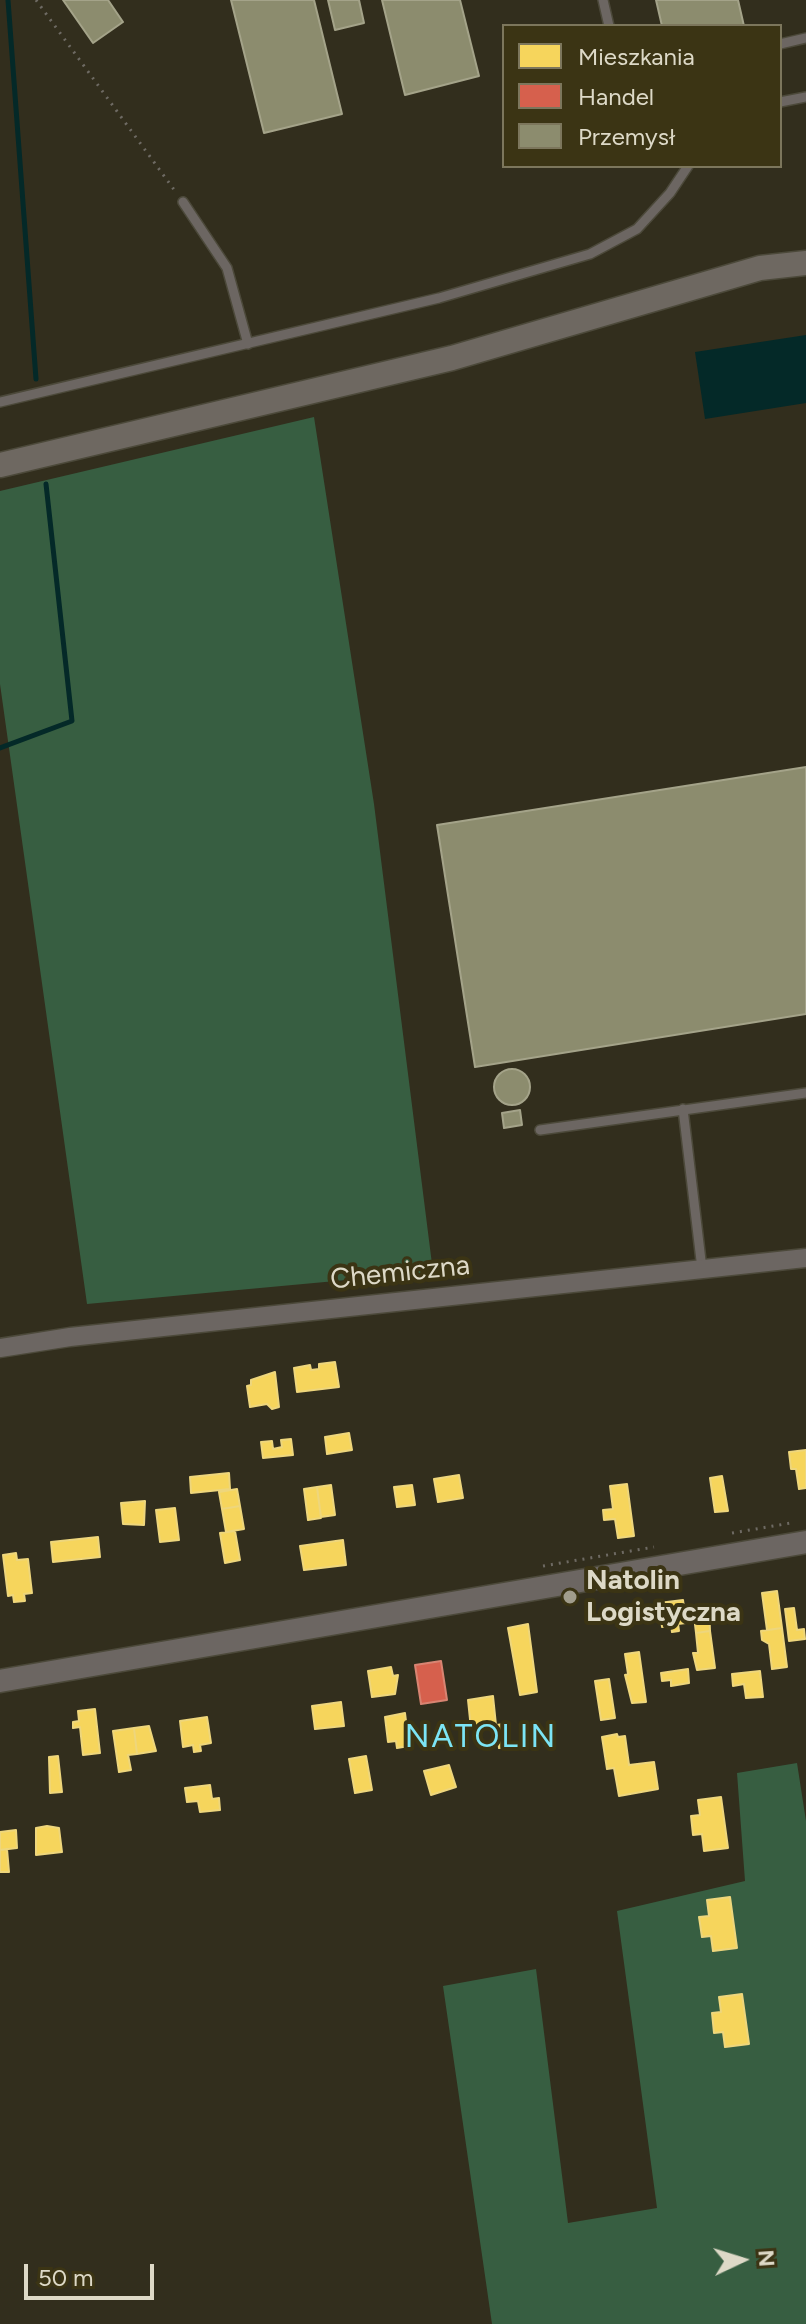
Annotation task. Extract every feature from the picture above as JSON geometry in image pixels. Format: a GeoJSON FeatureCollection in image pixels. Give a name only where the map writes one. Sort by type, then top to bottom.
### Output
{"type":"FeatureCollection","features":[{"type":"Feature","properties":{"kind":"main road"},"geometry":{"type":"LineString","coordinates":[[760,268],[806,245]]}},
{"type":"Feature","properties":{"kind":"main road"},"geometry":{"type":"LineString","coordinates":[[0,465],[440,362],[760,268],[806,263]]}},
{"type":"Feature","properties":{"kind":"street","name":"Chemiczna"},"geometry":{"type":"LineString","coordinates":[[0,1348],[86,1335],[806,1258]]}},
{"type":"Feature","properties":{"kind":"street"},"geometry":{"type":"LineString","coordinates":[[0,1681],[806,1542]]}},
{"type":"Feature","properties":{"kind":"lane"},"geometry":{"type":"LineString","coordinates":[[603,0],[609,24]]}},
{"type":"Feature","properties":{"kind":"lane"},"geometry":{"type":"LineString","coordinates":[[782,44],[806,38]]}},
{"type":"Feature","properties":{"kind":"lane"},"geometry":{"type":"LineString","coordinates":[[782,102],[806,97]]}},
{"type":"Feature","properties":{"kind":"lane"},"geometry":{"type":"LineString","coordinates":[[0,402],[439,298],[590,254],[637,229],[670,193],[687,168]]}},
{"type":"Feature","properties":{"kind":"lane"},"geometry":{"type":"LineString","coordinates":[[183,202],[227,268],[248,344]]}},
{"type":"Feature","properties":{"kind":"lane"},"geometry":{"type":"LineString","coordinates":[[540,1130],[806,1093]]}},
{"type":"Feature","properties":{"kind":"lane"},"geometry":{"type":"LineString","coordinates":[[683,1109],[702,1269]]}},
{"type":"Feature","properties":{"kind":"path"},"geometry":{"type":"LineString","coordinates":[[36,0],[183,202]]}},
{"type":"Feature","properties":{"kind":"green space"},"geometry":{"type":"Polygon","coordinates":[[[314,417],[374,804],[433,1272],[87,1304],[0,684],[0,491],[314,417]]]}},
{"type":"Feature","properties":{"kind":"green space"},"geometry":{"type":"Polygon","coordinates":[[[797,1763],[806,1821],[806,2324],[492,2324],[443,1986],[536,1969],[568,2223],[657,2208],[617,1911],[745,1881],[737,1773],[797,1763]]]}},
{"type":"Feature","properties":{"kind":"water"},"geometry":{"type":"Polygon","coordinates":[[[806,335],[806,403],[705,419],[695,352],[806,335]]]}},
{"type":"Feature","properties":{"kind":"building: Mieszkania"},"geometry":{"type":"Polygon","coordinates":[[[335,1362],[339,1387],[297,1392],[294,1368],[310,1365],[311,1370],[319,1369],[319,1364],[335,1362]]]}},
{"type":"Feature","properties":{"kind":"building: Mieszkania"},"geometry":{"type":"Polygon","coordinates":[[[275,1372],[279,1407],[272,1409],[267,1404],[250,1407],[247,1386],[251,1385],[251,1380],[275,1372]]]}},
{"type":"Feature","properties":{"kind":"building: Mieszkania"},"geometry":{"type":"Polygon","coordinates":[[[349,1433],[352,1450],[327,1454],[325,1437],[349,1433]]]}},
{"type":"Feature","properties":{"kind":"building: Mieszkania"},"geometry":{"type":"Polygon","coordinates":[[[291,1439],[293,1455],[263,1458],[261,1442],[272,1441],[273,1449],[282,1447],[281,1440],[291,1439]]]}},
{"type":"Feature","properties":{"kind":"building: Mieszkania"},"geometry":{"type":"Polygon","coordinates":[[[806,1450],[806,1488],[799,1489],[796,1469],[791,1469],[789,1452],[806,1450]]]}},
{"type":"Feature","properties":{"kind":"building: Mieszkania"},"geometry":{"type":"Polygon","coordinates":[[[229,1473],[230,1489],[191,1493],[190,1477],[229,1473]]]}},
{"type":"Feature","properties":{"kind":"building: Mieszkania"},"geometry":{"type":"Polygon","coordinates":[[[459,1475],[463,1498],[438,1502],[434,1479],[459,1475]]]}},
{"type":"Feature","properties":{"kind":"building: Mieszkania"},"geometry":{"type":"Polygon","coordinates":[[[722,1476],[728,1511],[715,1512],[710,1478],[722,1476]]]}},
{"type":"Feature","properties":{"kind":"building: Mieszkania"},"geometry":{"type":"Polygon","coordinates":[[[627,1484],[634,1536],[618,1538],[615,1519],[604,1520],[603,1510],[613,1509],[610,1486],[627,1484]]]}},
{"type":"Feature","properties":{"kind":"building: Mieszkania"},"geometry":{"type":"Polygon","coordinates":[[[331,1485],[335,1515],[321,1517],[317,1487],[331,1485]]]}},
{"type":"Feature","properties":{"kind":"building: Mieszkania"},"geometry":{"type":"Polygon","coordinates":[[[412,1485],[415,1505],[397,1507],[394,1487],[412,1485]]]}},
{"type":"Feature","properties":{"kind":"building: Mieszkania"},"geometry":{"type":"Polygon","coordinates":[[[317,1487],[321,1518],[308,1520],[304,1489],[317,1487]]]}},
{"type":"Feature","properties":{"kind":"building: Mieszkania"},"geometry":{"type":"Polygon","coordinates":[[[237,1489],[240,1506],[222,1509],[219,1492],[237,1489]]]}},
{"type":"Feature","properties":{"kind":"building: Mieszkania"},"geometry":{"type":"Polygon","coordinates":[[[145,1501],[144,1525],[123,1524],[121,1503],[145,1501]]]}},
{"type":"Feature","properties":{"kind":"building: Mieszkania"},"geometry":{"type":"Polygon","coordinates":[[[240,1506],[244,1529],[226,1532],[222,1509],[240,1506]]]}},
{"type":"Feature","properties":{"kind":"building: Mieszkania"},"geometry":{"type":"Polygon","coordinates":[[[175,1508],[179,1540],[160,1542],[156,1510],[175,1508]]]}},
{"type":"Feature","properties":{"kind":"building: Mieszkania"},"geometry":{"type":"Polygon","coordinates":[[[235,1531],[240,1560],[225,1563],[220,1533],[235,1531]]]}},
{"type":"Feature","properties":{"kind":"building: Mieszkania"},"geometry":{"type":"Polygon","coordinates":[[[98,1537],[100,1557],[53,1562],[51,1542],[98,1537]]]}},
{"type":"Feature","properties":{"kind":"building: Mieszkania"},"geometry":{"type":"Polygon","coordinates":[[[343,1540],[346,1565],[304,1570],[300,1546],[343,1540]]]}},
{"type":"Feature","properties":{"kind":"building: Mieszkania"},"geometry":{"type":"Polygon","coordinates":[[[16,1553],[17,1560],[28,1559],[32,1593],[24,1594],[25,1601],[14,1602],[13,1595],[8,1596],[3,1555],[16,1553]]]}},
{"type":"Feature","properties":{"kind":"building: Mieszkania"},"geometry":{"type":"Polygon","coordinates":[[[777,1591],[782,1628],[767,1630],[762,1593],[777,1591]]]}},
{"type":"Feature","properties":{"kind":"building: Mieszkania"},"geometry":{"type":"Polygon","coordinates":[[[683,1600],[686,1623],[678,1624],[679,1631],[672,1632],[671,1625],[662,1627],[659,1603],[683,1600]]]}},
{"type":"Feature","properties":{"kind":"building: Mieszkania"},"geometry":{"type":"Polygon","coordinates":[[[709,1606],[710,1631],[696,1633],[693,1608],[709,1606]]]}},
{"type":"Feature","properties":{"kind":"building: Mieszkania"},"geometry":{"type":"Polygon","coordinates":[[[794,1608],[797,1630],[804,1629],[805,1639],[789,1641],[785,1609],[794,1608]]]}},
{"type":"Feature","properties":{"kind":"building: Mieszkania"},"geometry":{"type":"Polygon","coordinates":[[[528,1624],[537,1692],[520,1695],[508,1628],[528,1624]]]}},
{"type":"Feature","properties":{"kind":"building: Mieszkania"},"geometry":{"type":"Polygon","coordinates":[[[782,1628],[787,1667],[772,1669],[769,1644],[762,1640],[761,1631],[782,1628]]]}},
{"type":"Feature","properties":{"kind":"building: Mieszkania"},"geometry":{"type":"Polygon","coordinates":[[[710,1631],[715,1668],[697,1670],[693,1653],[698,1653],[696,1633],[710,1631]]]}},
{"type":"Feature","properties":{"kind":"building: Mieszkania"},"geometry":{"type":"Polygon","coordinates":[[[639,1652],[646,1702],[632,1703],[625,1675],[628,1674],[625,1654],[639,1652]]]}},
{"type":"Feature","properties":{"kind":"building: Mieszkania"},"geometry":{"type":"Polygon","coordinates":[[[391,1667],[393,1676],[398,1675],[395,1694],[372,1697],[368,1671],[391,1667]]]}},
{"type":"Feature","properties":{"kind":"building: Mieszkania"},"geometry":{"type":"Polygon","coordinates":[[[688,1669],[689,1683],[671,1686],[671,1680],[662,1681],[661,1673],[688,1669]]]}},
{"type":"Feature","properties":{"kind":"building: Mieszkania"},"geometry":{"type":"Polygon","coordinates":[[[760,1671],[763,1697],[746,1698],[744,1684],[733,1686],[732,1674],[760,1671]]]}},
{"type":"Feature","properties":{"kind":"building: Mieszkania"},"geometry":{"type":"Polygon","coordinates":[[[609,1679],[615,1718],[601,1720],[595,1681],[609,1679]]]}},
{"type":"Feature","properties":{"kind":"building: Mieszkania"},"geometry":{"type":"Polygon","coordinates":[[[493,1696],[496,1725],[471,1729],[468,1700],[493,1696]]]}},
{"type":"Feature","properties":{"kind":"building: Mieszkania"},"geometry":{"type":"Polygon","coordinates":[[[341,1702],[344,1726],[315,1729],[312,1706],[341,1702]]]}},
{"type":"Feature","properties":{"kind":"building: Mieszkania"},"geometry":{"type":"Polygon","coordinates":[[[95,1709],[100,1753],[83,1755],[80,1727],[73,1728],[73,1722],[79,1721],[78,1711],[95,1709]]]}},
{"type":"Feature","properties":{"kind":"building: Mieszkania"},"geometry":{"type":"Polygon","coordinates":[[[405,1713],[409,1746],[397,1748],[396,1741],[388,1742],[385,1717],[405,1713]]]}},
{"type":"Feature","properties":{"kind":"building: Mieszkania"},"geometry":{"type":"Polygon","coordinates":[[[207,1717],[211,1743],[200,1745],[201,1751],[194,1752],[193,1745],[183,1747],[180,1721],[207,1717]]]}},
{"type":"Feature","properties":{"kind":"building: Mieszkania"},"geometry":{"type":"Polygon","coordinates":[[[505,1724],[508,1747],[499,1748],[496,1725],[505,1724]]]}},
{"type":"Feature","properties":{"kind":"building: Mieszkania"},"geometry":{"type":"Polygon","coordinates":[[[149,1726],[156,1751],[137,1754],[134,1728],[149,1726]]]}},
{"type":"Feature","properties":{"kind":"building: Mieszkania"},"geometry":{"type":"Polygon","coordinates":[[[134,1728],[137,1754],[128,1755],[131,1770],[119,1772],[113,1731],[134,1728]]]}},
{"type":"Feature","properties":{"kind":"building: Mieszkania"},"geometry":{"type":"Polygon","coordinates":[[[617,1734],[618,1737],[625,1736],[629,1765],[654,1762],[658,1789],[619,1796],[614,1768],[607,1769],[602,1737],[617,1734]]]}},
{"type":"Feature","properties":{"kind":"building: Mieszkania"},"geometry":{"type":"Polygon","coordinates":[[[58,1756],[62,1792],[50,1793],[49,1757],[58,1756]]]}},
{"type":"Feature","properties":{"kind":"building: Mieszkania"},"geometry":{"type":"Polygon","coordinates":[[[366,1756],[372,1790],[355,1793],[349,1759],[366,1756]]]}},
{"type":"Feature","properties":{"kind":"building: Mieszkania"},"geometry":{"type":"Polygon","coordinates":[[[449,1765],[456,1787],[431,1795],[424,1771],[449,1765]]]}},
{"type":"Feature","properties":{"kind":"building: Mieszkania"},"geometry":{"type":"Polygon","coordinates":[[[210,1785],[212,1799],[219,1798],[220,1810],[200,1812],[198,1801],[187,1802],[185,1788],[210,1785]]]}},
{"type":"Feature","properties":{"kind":"building: Mieszkania"},"geometry":{"type":"Polygon","coordinates":[[[721,1797],[728,1848],[704,1851],[702,1834],[693,1835],[691,1816],[700,1815],[698,1800],[721,1797]]]}},
{"type":"Feature","properties":{"kind":"building: Mieszkania"},"geometry":{"type":"Polygon","coordinates":[[[36,1828],[59,1828],[62,1852],[36,1855],[36,1828]]]}},
{"type":"Feature","properties":{"kind":"building: Mieszkania"},"geometry":{"type":"Polygon","coordinates":[[[16,1830],[17,1848],[0,1850],[0,1832],[16,1830]]]}},
{"type":"Feature","properties":{"kind":"building: Mieszkania"},"geometry":{"type":"Polygon","coordinates":[[[7,1849],[9,1872],[0,1872],[0,1850],[7,1849]]]}},
{"type":"Feature","properties":{"kind":"building: Mieszkania"},"geometry":{"type":"Polygon","coordinates":[[[730,1897],[737,1948],[713,1951],[711,1936],[702,1937],[699,1917],[709,1916],[707,1900],[730,1897]]]}},
{"type":"Feature","properties":{"kind":"building: Mieszkania"},"geometry":{"type":"Polygon","coordinates":[[[742,1994],[749,2044],[725,2047],[723,2032],[714,2033],[712,2013],[721,2012],[719,1997],[742,1994]]]}},
{"type":"Feature","properties":{"kind":"building: Handel"},"geometry":{"type":"Polygon","coordinates":[[[441,1661],[447,1700],[421,1704],[415,1665],[441,1661]]]}},
{"type":"Feature","properties":{"kind":"building: Przemysł"},"geometry":{"type":"Polygon","coordinates":[[[63,0],[108,0],[123,22],[93,43],[63,0]]]}},
{"type":"Feature","properties":{"kind":"building: Przemysł"},"geometry":{"type":"Polygon","coordinates":[[[231,0],[314,0],[342,114],[264,133],[231,0]]]}},
{"type":"Feature","properties":{"kind":"building: Przemysł"},"geometry":{"type":"Polygon","coordinates":[[[328,0],[359,0],[364,23],[335,30],[328,0]]]}},
{"type":"Feature","properties":{"kind":"building: Przemysł"},"geometry":{"type":"Polygon","coordinates":[[[382,0],[460,0],[479,76],[405,95],[382,0]]]}},
{"type":"Feature","properties":{"kind":"building: Przemysł"},"geometry":{"type":"Polygon","coordinates":[[[656,0],[738,0],[744,24],[662,24],[656,0]]]}},
{"type":"Feature","properties":{"kind":"building: Przemysł"},"geometry":{"type":"Polygon","coordinates":[[[806,767],[806,1014],[475,1067],[437,825],[806,767]]]}},
{"type":"Feature","properties":{"kind":"building: Przemysł"},"geometry":{"type":"Polygon","coordinates":[[[512,1069],[525,1074],[530,1087],[525,1100],[512,1105],[499,1100],[494,1087],[499,1074],[512,1069]]]}},
{"type":"Feature","properties":{"kind":"building: Przemysł"},"geometry":{"type":"Polygon","coordinates":[[[520,1110],[522,1125],[504,1128],[502,1113],[520,1110]]]}},
{"type":"Feature","properties":{"kind":"waterway"},"geometry":{"type":"LineString","coordinates":[[8,0],[36,379]]}},
{"type":"Feature","properties":{"kind":"waterway"},"geometry":{"type":"LineString","coordinates":[[0,748],[72,721],[46,484]]}},
{"type":"Feature","properties":{"kind":"place","name":"Natolin Logistyczna"},"geometry":{"type":"Point","coordinates":[570,1597]}},
{"type":"Feature","properties":{"kind":"district","name":"NATOLIN"},"geometry":{"type":"Point","coordinates":[481,1738]}}]}
